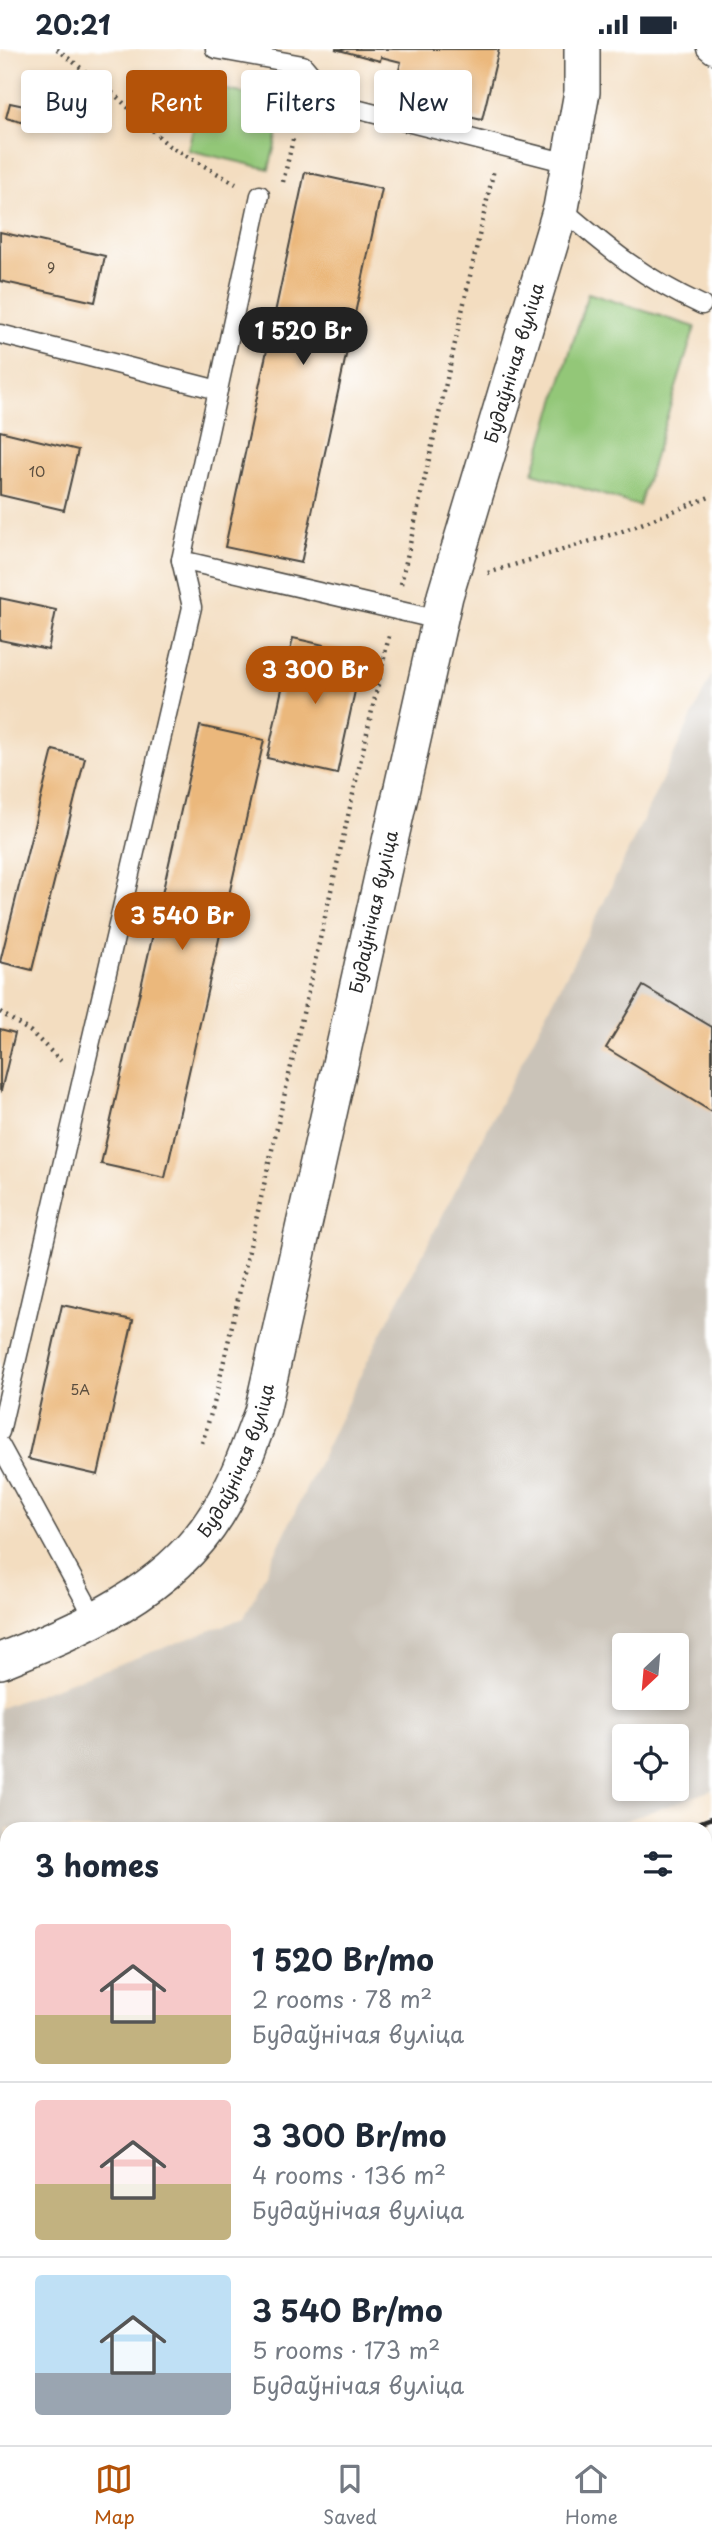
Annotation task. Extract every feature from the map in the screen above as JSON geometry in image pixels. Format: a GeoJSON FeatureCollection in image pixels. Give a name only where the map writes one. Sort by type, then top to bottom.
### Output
{"type":"FeatureCollection","features":[{"type":"Feature","properties":{"kind":"street","name":"Будаўнічая вуліца"},"geometry":{"type":"LineString","coordinates":[[0,1661],[95,1619],[151,1584],[189,1552],[216,1516],[241,1471],[262,1412],[442,608],[561,208],[582,92],[582,49]]}},
{"type":"Feature","properties":{"kind":"lane"},"geometry":{"type":"LineString","coordinates":[[215,49],[303,65],[336,104],[568,163]]}},
{"type":"Feature","properties":{"kind":"lane"},"geometry":{"type":"LineString","coordinates":[[706,49],[712,54]]}},
{"type":"Feature","properties":{"kind":"lane"},"geometry":{"type":"LineString","coordinates":[[0,1432],[192,607],[181,560],[260,195]]}},
{"type":"Feature","properties":{"kind":"lane"},"geometry":{"type":"LineString","coordinates":[[561,208],[624,263],[702,305]]}},
{"type":"Feature","properties":{"kind":"lane"},"geometry":{"type":"LineString","coordinates":[[0,334],[218,390]]}},
{"type":"Feature","properties":{"kind":"lane"},"geometry":{"type":"LineString","coordinates":[[181,560],[395,610],[442,608]]}},
{"type":"Feature","properties":{"kind":"lane"},"geometry":{"type":"LineString","coordinates":[[0,1445],[95,1619]]}},
{"type":"Feature","properties":{"kind":"path"},"geometry":{"type":"LineString","coordinates":[[57,49],[115,95],[169,146],[260,195],[280,197],[294,135]]}},
{"type":"Feature","properties":{"kind":"path"},"geometry":{"type":"LineString","coordinates":[[202,1443],[215,1400],[499,144]]}},
{"type":"Feature","properties":{"kind":"path"},"geometry":{"type":"LineString","coordinates":[[442,608],[460,591],[497,568],[623,531],[712,496]]}},
{"type":"Feature","properties":{"kind":"path"},"geometry":{"type":"LineString","coordinates":[[0,1011],[31,1032],[82,1081]]}},
{"type":"Feature","properties":{"kind":"shaded area"},"geometry":{"type":"Polygon","coordinates":[[[712,674],[712,1790],[689,1798],[689,1724],[612,1724],[612,1801],[681,1801],[622,1822],[0,1822],[0,1708],[244,1618],[370,1356],[602,906],[712,674]]]}},
{"type":"Feature","properties":{"kind":"green space"},"geometry":{"type":"Polygon","coordinates":[[[227,90],[241,93],[241,133],[278,133],[269,169],[188,150],[192,133],[227,133],[227,90]]]}},
{"type":"Feature","properties":{"kind":"green space"},"geometry":{"type":"Polygon","coordinates":[[[588,293],[695,327],[639,506],[533,473],[588,293]]]}},
{"type":"Feature","properties":{"kind":"building"},"geometry":{"type":"Polygon","coordinates":[[[335,49],[499,49],[482,120],[472,118],[472,70],[399,70],[401,62],[381,57],[380,61],[335,49]]]}},
{"type":"Feature","properties":{"kind":"building"},"geometry":{"type":"Polygon","coordinates":[[[10,103],[21,105],[21,122],[6,118],[10,103]]]}},
{"type":"Feature","properties":{"kind":"building"},"geometry":{"type":"Polygon","coordinates":[[[305,172],[382,189],[301,563],[225,547],[305,172]]]}},
{"type":"Feature","properties":{"kind":"building"},"geometry":{"type":"Polygon","coordinates":[[[0,232],[105,256],[95,302],[0,281],[0,232]]]}},
{"type":"Feature","properties":{"kind":"building"},"geometry":{"type":"Polygon","coordinates":[[[0,431],[78,450],[64,510],[0,495],[0,431]]]}},
{"type":"Feature","properties":{"kind":"building"},"geometry":{"type":"Polygon","coordinates":[[[0,598],[56,610],[48,650],[0,640],[0,598]]]}},
{"type":"Feature","properties":{"kind":"building"},"geometry":{"type":"Polygon","coordinates":[[[293,638],[363,654],[337,774],[267,758],[293,638]]]}},
{"type":"Feature","properties":{"kind":"building"},"geometry":{"type":"Polygon","coordinates":[[[200,726],[264,740],[165,1178],[101,1164],[200,726]]]}},
{"type":"Feature","properties":{"kind":"building"},"geometry":{"type":"Polygon","coordinates":[[[53,750],[85,758],[32,970],[0,962],[53,750]]]}},
{"type":"Feature","properties":{"kind":"building"},"geometry":{"type":"Polygon","coordinates":[[[643,986],[712,1027],[712,1112],[606,1048],[643,986]]]}},
{"type":"Feature","properties":{"kind":"building"},"geometry":{"type":"Polygon","coordinates":[[[0,1029],[15,1033],[1,1091],[0,1090],[0,1029]]]}},
{"type":"Feature","properties":{"kind":"building"},"geometry":{"type":"Polygon","coordinates":[[[62,1305],[133,1320],[98,1475],[28,1459],[62,1305]]]}},
{"type":"Feature","properties":{"kind":"railway"},"geometry":{"type":"LineString","coordinates":[[701,1822],[712,1818]]}}]}
